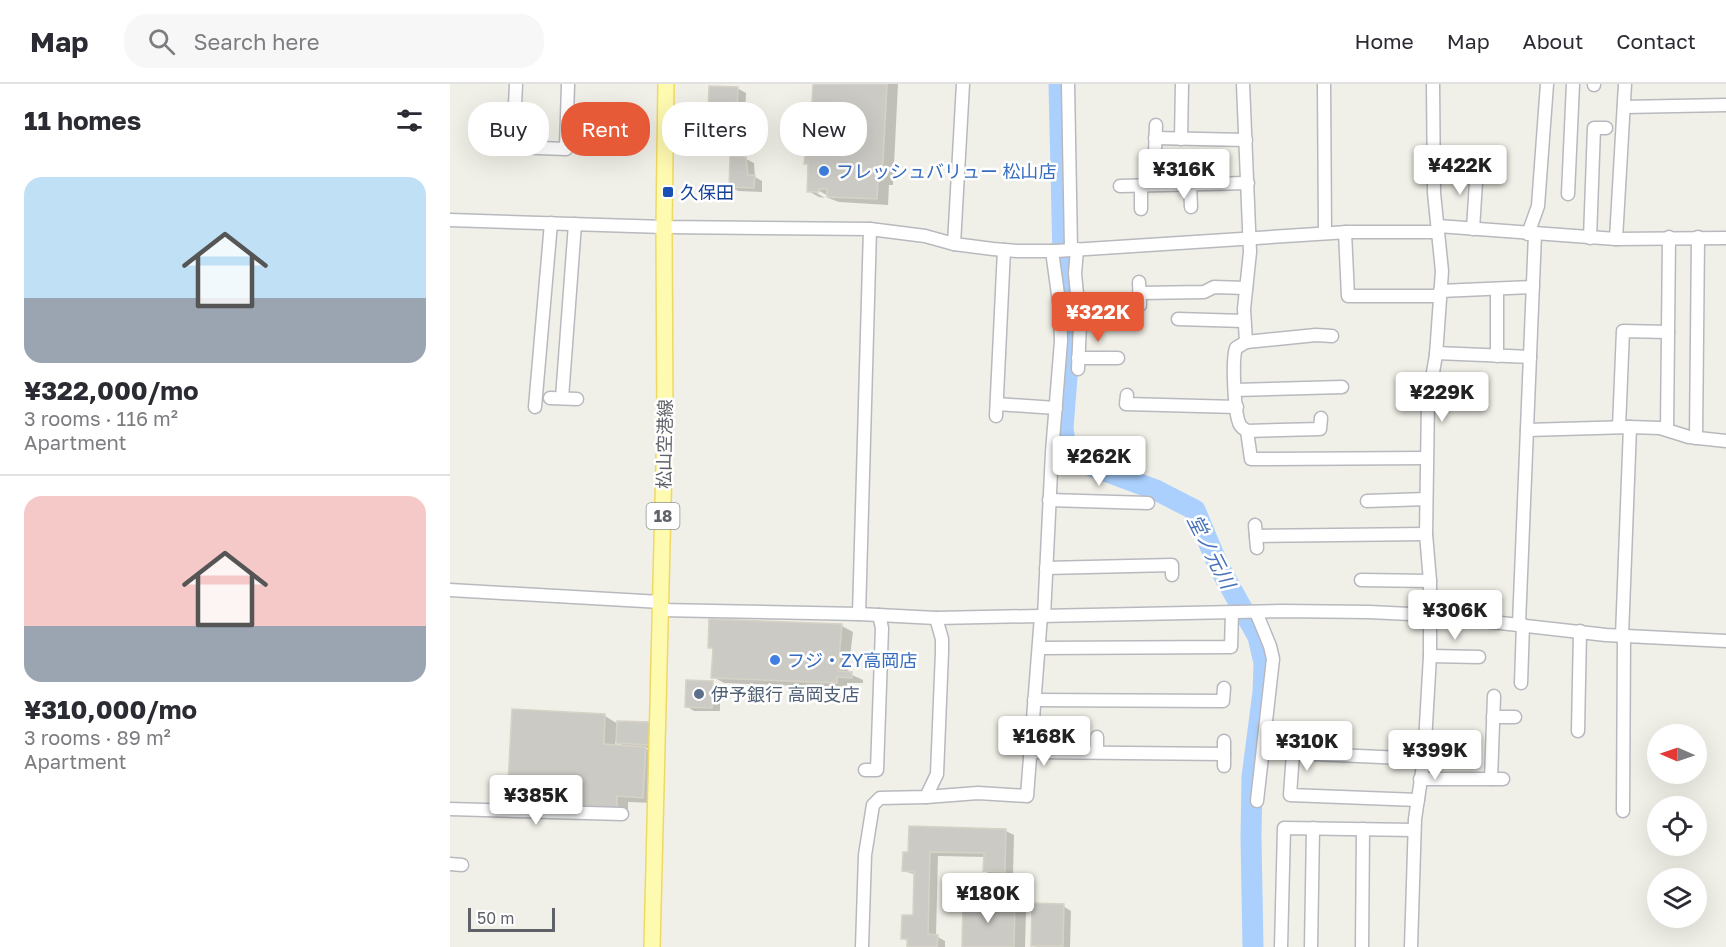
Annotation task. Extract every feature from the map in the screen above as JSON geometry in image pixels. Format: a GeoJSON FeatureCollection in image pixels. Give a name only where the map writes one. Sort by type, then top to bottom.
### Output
{"type":"FeatureCollection","features":[{"type":"Feature","properties":{"kind":"main road","name":"松山空港線"},"geometry":{"type":"LineString","coordinates":[[652,947],[665,423],[665,84]]}},
{"type":"Feature","properties":{"kind":"street"},"geometry":{"type":"LineString","coordinates":[[516,84],[513,147],[566,149],[568,84]]}},
{"type":"Feature","properties":{"kind":"street"},"geometry":{"type":"LineString","coordinates":[[954,244],[963,84]]}},
{"type":"Feature","properties":{"kind":"street"},"geometry":{"type":"LineString","coordinates":[[862,947],[865,855],[873,805],[880,798],[978,793],[1027,796],[1043,616],[1061,324],[1065,250],[1068,84]]}},
{"type":"Feature","properties":{"kind":"street"},"geometry":{"type":"LineString","coordinates":[[1181,139],[1182,84]]}},
{"type":"Feature","properties":{"kind":"street"},"geometry":{"type":"LineString","coordinates":[[1243,84],[1250,252],[1244,321],[1246,342]]}},
{"type":"Feature","properties":{"kind":"street"},"geometry":{"type":"LineString","coordinates":[[1324,84],[1325,233]]}},
{"type":"Feature","properties":{"kind":"street"},"geometry":{"type":"LineString","coordinates":[[1411,947],[1414,830],[1424,759],[1430,656],[1430,581],[1426,534],[1428,401],[1436,353],[1442,271],[1434,193],[1433,84]]}},
{"type":"Feature","properties":{"kind":"street"},"geometry":{"type":"LineString","coordinates":[[1521,683],[1533,287],[1532,234],[1538,206],[1547,84]]}},
{"type":"Feature","properties":{"kind":"street"},"geometry":{"type":"LineString","coordinates":[[1568,194],[1573,84]]}},
{"type":"Feature","properties":{"kind":"street"},"geometry":{"type":"LineString","coordinates":[[1616,239],[1625,84]]}},
{"type":"Feature","properties":{"kind":"street"},"geometry":{"type":"LineString","coordinates":[[1624,107],[1693,112],[1726,105]]}},
{"type":"Feature","properties":{"kind":"street"},"geometry":{"type":"LineString","coordinates":[[1155,153],[1156,125]]}},
{"type":"Feature","properties":{"kind":"street"},"geometry":{"type":"LineString","coordinates":[[1590,238],[1594,128],[1606,128]]}},
{"type":"Feature","properties":{"kind":"street"},"geometry":{"type":"LineString","coordinates":[[1155,138],[1246,140]]}},
{"type":"Feature","properties":{"kind":"street"},"geometry":{"type":"LineString","coordinates":[[1473,229],[1477,166]]}},
{"type":"Feature","properties":{"kind":"street"},"geometry":{"type":"LineString","coordinates":[[1120,186],[1248,183]]}},
{"type":"Feature","properties":{"kind":"street"},"geometry":{"type":"LineString","coordinates":[[1190,185],[1191,207]]}},
{"type":"Feature","properties":{"kind":"street"},"geometry":{"type":"LineString","coordinates":[[1140,186],[1141,209]]}},
{"type":"Feature","properties":{"kind":"street"},"geometry":{"type":"LineString","coordinates":[[450,220],[664,227],[870,229],[924,236],[954,244],[1004,250],[1065,250],[1248,237],[1438,229],[1473,229],[1616,239],[1726,238]]}},
{"type":"Feature","properties":{"kind":"street"},"geometry":{"type":"LineString","coordinates":[[532,401],[534,347],[541,278],[551,223]]}},
{"type":"Feature","properties":{"kind":"street"},"geometry":{"type":"LineString","coordinates":[[575,224],[564,308],[556,398],[577,399]]}},
{"type":"Feature","properties":{"kind":"street"},"geometry":{"type":"LineString","coordinates":[[859,614],[870,229]]}},
{"type":"Feature","properties":{"kind":"street"},"geometry":{"type":"LineString","coordinates":[[1345,232],[1348,296],[1439,294],[1533,287]]}},
{"type":"Feature","properties":{"kind":"street"},"geometry":{"type":"LineString","coordinates":[[1667,429],[1669,237]]}},
{"type":"Feature","properties":{"kind":"street"},"geometry":{"type":"LineString","coordinates":[[1696,438],[1698,237]]}},
{"type":"Feature","properties":{"kind":"street"},"geometry":{"type":"LineString","coordinates":[[1004,250],[996,410],[1056,408]]}},
{"type":"Feature","properties":{"kind":"street"},"geometry":{"type":"LineString","coordinates":[[1065,250],[1083,300],[1078,364],[1118,358]]}},
{"type":"Feature","properties":{"kind":"street"},"geometry":{"type":"LineString","coordinates":[[1139,293],[1204,292],[1214,287],[1246,288]]}},
{"type":"Feature","properties":{"kind":"street"},"geometry":{"type":"LineString","coordinates":[[1497,289],[1497,356]]}},
{"type":"Feature","properties":{"kind":"street"},"geometry":{"type":"LineString","coordinates":[[1178,319],[1244,321]]}},
{"type":"Feature","properties":{"kind":"street"},"geometry":{"type":"LineString","coordinates":[[1623,811],[1625,427],[1623,331],[1668,332]]}},
{"type":"Feature","properties":{"kind":"street"},"geometry":{"type":"LineString","coordinates":[[1333,337],[1316,336],[1246,342],[1236,348],[1234,353],[1235,390],[1239,422],[1247,431],[1251,459],[1426,458]]}},
{"type":"Feature","properties":{"kind":"street"},"geometry":{"type":"LineString","coordinates":[[1436,353],[1530,357]]}},
{"type":"Feature","properties":{"kind":"street"},"geometry":{"type":"LineString","coordinates":[[1235,390],[1342,387]]}},
{"type":"Feature","properties":{"kind":"street"},"geometry":{"type":"LineString","coordinates":[[1127,395],[1126,404],[1237,407]]}},
{"type":"Feature","properties":{"kind":"street"},"geometry":{"type":"LineString","coordinates":[[1247,431],[1320,429],[1321,418]]}},
{"type":"Feature","properties":{"kind":"street"},"geometry":{"type":"LineString","coordinates":[[1527,430],[1625,427],[1667,429],[1682,436],[1726,441]]}},
{"type":"Feature","properties":{"kind":"street"},"geometry":{"type":"LineString","coordinates":[[1354,458],[1355,472]]}},
{"type":"Feature","properties":{"kind":"street"},"geometry":{"type":"LineString","coordinates":[[1367,501],[1426,499]]}},
{"type":"Feature","properties":{"kind":"street"},"geometry":{"type":"LineString","coordinates":[[1050,500],[1148,503]]}},
{"type":"Feature","properties":{"kind":"street"},"geometry":{"type":"LineString","coordinates":[[1256,537],[1308,542],[1361,529],[1426,534]]}},
{"type":"Feature","properties":{"kind":"street"},"geometry":{"type":"LineString","coordinates":[[1046,568],[1172,565],[1172,575]]}},
{"type":"Feature","properties":{"kind":"street"},"geometry":{"type":"LineString","coordinates":[[1361,580],[1430,581]]}},
{"type":"Feature","properties":{"kind":"street"},"geometry":{"type":"LineString","coordinates":[[450,590],[660,606],[936,618],[1369,612],[1430,615],[1623,636],[1726,640]]}},
{"type":"Feature","properties":{"kind":"street"},"geometry":{"type":"LineString","coordinates":[[1256,612],[1273,659],[1257,801]]}},
{"type":"Feature","properties":{"kind":"street"},"geometry":{"type":"LineString","coordinates":[[1039,648],[1231,647],[1232,613]]}},
{"type":"Feature","properties":{"kind":"street"},"geometry":{"type":"LineString","coordinates":[[865,770],[877,770],[882,628],[879,615]]}},
{"type":"Feature","properties":{"kind":"street"},"geometry":{"type":"LineString","coordinates":[[926,797],[937,774],[942,639],[936,618]]}},
{"type":"Feature","properties":{"kind":"street"},"geometry":{"type":"LineString","coordinates":[[1578,731],[1580,631]]}},
{"type":"Feature","properties":{"kind":"street"},"geometry":{"type":"LineString","coordinates":[[1430,656],[1479,657]]}},
{"type":"Feature","properties":{"kind":"street"},"geometry":{"type":"LineString","coordinates":[[1034,700],[1092,694],[1223,700],[1224,688]]}},
{"type":"Feature","properties":{"kind":"street"},"geometry":{"type":"LineString","coordinates":[[1420,778],[1497,779],[1494,696]]}},
{"type":"Feature","properties":{"kind":"street"},"geometry":{"type":"LineString","coordinates":[[1493,717],[1515,717]]}},
{"type":"Feature","properties":{"kind":"street"},"geometry":{"type":"LineString","coordinates":[[1097,752],[1098,737]]}},
{"type":"Feature","properties":{"kind":"street"},"geometry":{"type":"LineString","coordinates":[[1030,752],[1097,752],[1157,747],[1224,760],[1224,741]]}},
{"type":"Feature","properties":{"kind":"street"},"geometry":{"type":"LineString","coordinates":[[1418,800],[1290,795],[1293,753],[1424,759]]}},
{"type":"Feature","properties":{"kind":"street"},"geometry":{"type":"LineString","coordinates":[[450,809],[622,814]]}},
{"type":"Feature","properties":{"kind":"street"},"geometry":{"type":"LineString","coordinates":[[1281,947],[1284,828],[1414,830]]}},
{"type":"Feature","properties":{"kind":"street"},"geometry":{"type":"LineString","coordinates":[[1311,947],[1313,828]]}},
{"type":"Feature","properties":{"kind":"street"},"geometry":{"type":"LineString","coordinates":[[1362,947],[1363,829]]}},
{"type":"Feature","properties":{"kind":"building"},"geometry":{"type":"Polygon","coordinates":[[[813,84],[887,84],[882,180],[878,180],[877,199],[827,197],[827,189],[807,192],[808,164],[804,164],[805,156],[867,156],[867,102],[812,102],[813,84]]]}},
{"type":"Feature","properties":{"kind":"building"},"geometry":{"type":"Polygon","coordinates":[[[709,86],[738,87],[737,102],[708,102],[709,86]]]}},
{"type":"Feature","properties":{"kind":"building"},"geometry":{"type":"Polygon","coordinates":[[[730,156],[746,157],[748,175],[755,175],[754,188],[729,187],[730,156]]]}},
{"type":"Feature","properties":{"kind":"building","name":"フジ・ZY高岡店"},"geometry":{"type":"Polygon","coordinates":[[[709,619],[842,624],[838,671],[852,672],[852,678],[837,677],[837,683],[711,678],[713,648],[708,648],[709,619]]]}},
{"type":"Feature","properties":{"kind":"building","name":"伊予銀行 高岡支店"},"geometry":{"type":"Polygon","coordinates":[[[686,680],[713,681],[712,708],[685,707],[686,680]]]}},
{"type":"Feature","properties":{"kind":"building"},"geometry":{"type":"Polygon","coordinates":[[[512,709],[605,714],[604,744],[646,747],[643,798],[617,796],[617,808],[507,802],[512,709]]]}},
{"type":"Feature","properties":{"kind":"building"},"geometry":{"type":"Polygon","coordinates":[[[617,721],[650,722],[649,745],[616,743],[617,721]]]}},
{"type":"Feature","properties":{"kind":"building"},"geometry":{"type":"Polygon","coordinates":[[[909,826],[1006,829],[1005,872],[983,871],[984,853],[930,852],[928,934],[938,935],[937,947],[907,947],[907,939],[901,939],[902,915],[913,915],[914,872],[902,871],[903,852],[908,852],[909,826]]]}},
{"type":"Feature","properties":{"kind":"building"},"geometry":{"type":"Polygon","coordinates":[[[963,901],[1015,902],[1014,947],[962,947],[963,901]]]}},
{"type":"Feature","properties":{"kind":"building"},"geometry":{"type":"Polygon","coordinates":[[[1032,903],[1064,904],[1063,946],[1031,946],[1032,903]]]}},
{"type":"Feature","properties":{"kind":"waterway","name":"堂ノ元川"},"geometry":{"type":"LineString","coordinates":[[1059,84],[1063,259],[1070,340],[1063,428],[1066,449],[1083,463],[1156,490],[1195,510],[1218,565],[1258,637],[1264,663],[1263,692],[1252,777],[1253,947]]}},
{"type":"Feature","properties":{"kind":"place","name":"フレッシュバリュー 松山店"},"geometry":{"type":"Point","coordinates":[824,171]}},
{"type":"Feature","properties":{"kind":"place","name":"久保田"},"geometry":{"type":"Point","coordinates":[668,192]}},
{"type":"Feature","properties":{"kind":"place","name":"フジ・ZY高岡店"},"geometry":{"type":"Point","coordinates":[775,660]}},
{"type":"Feature","properties":{"kind":"place","name":"伊予銀行 高岡支店"},"geometry":{"type":"Point","coordinates":[699,694]}}]}
